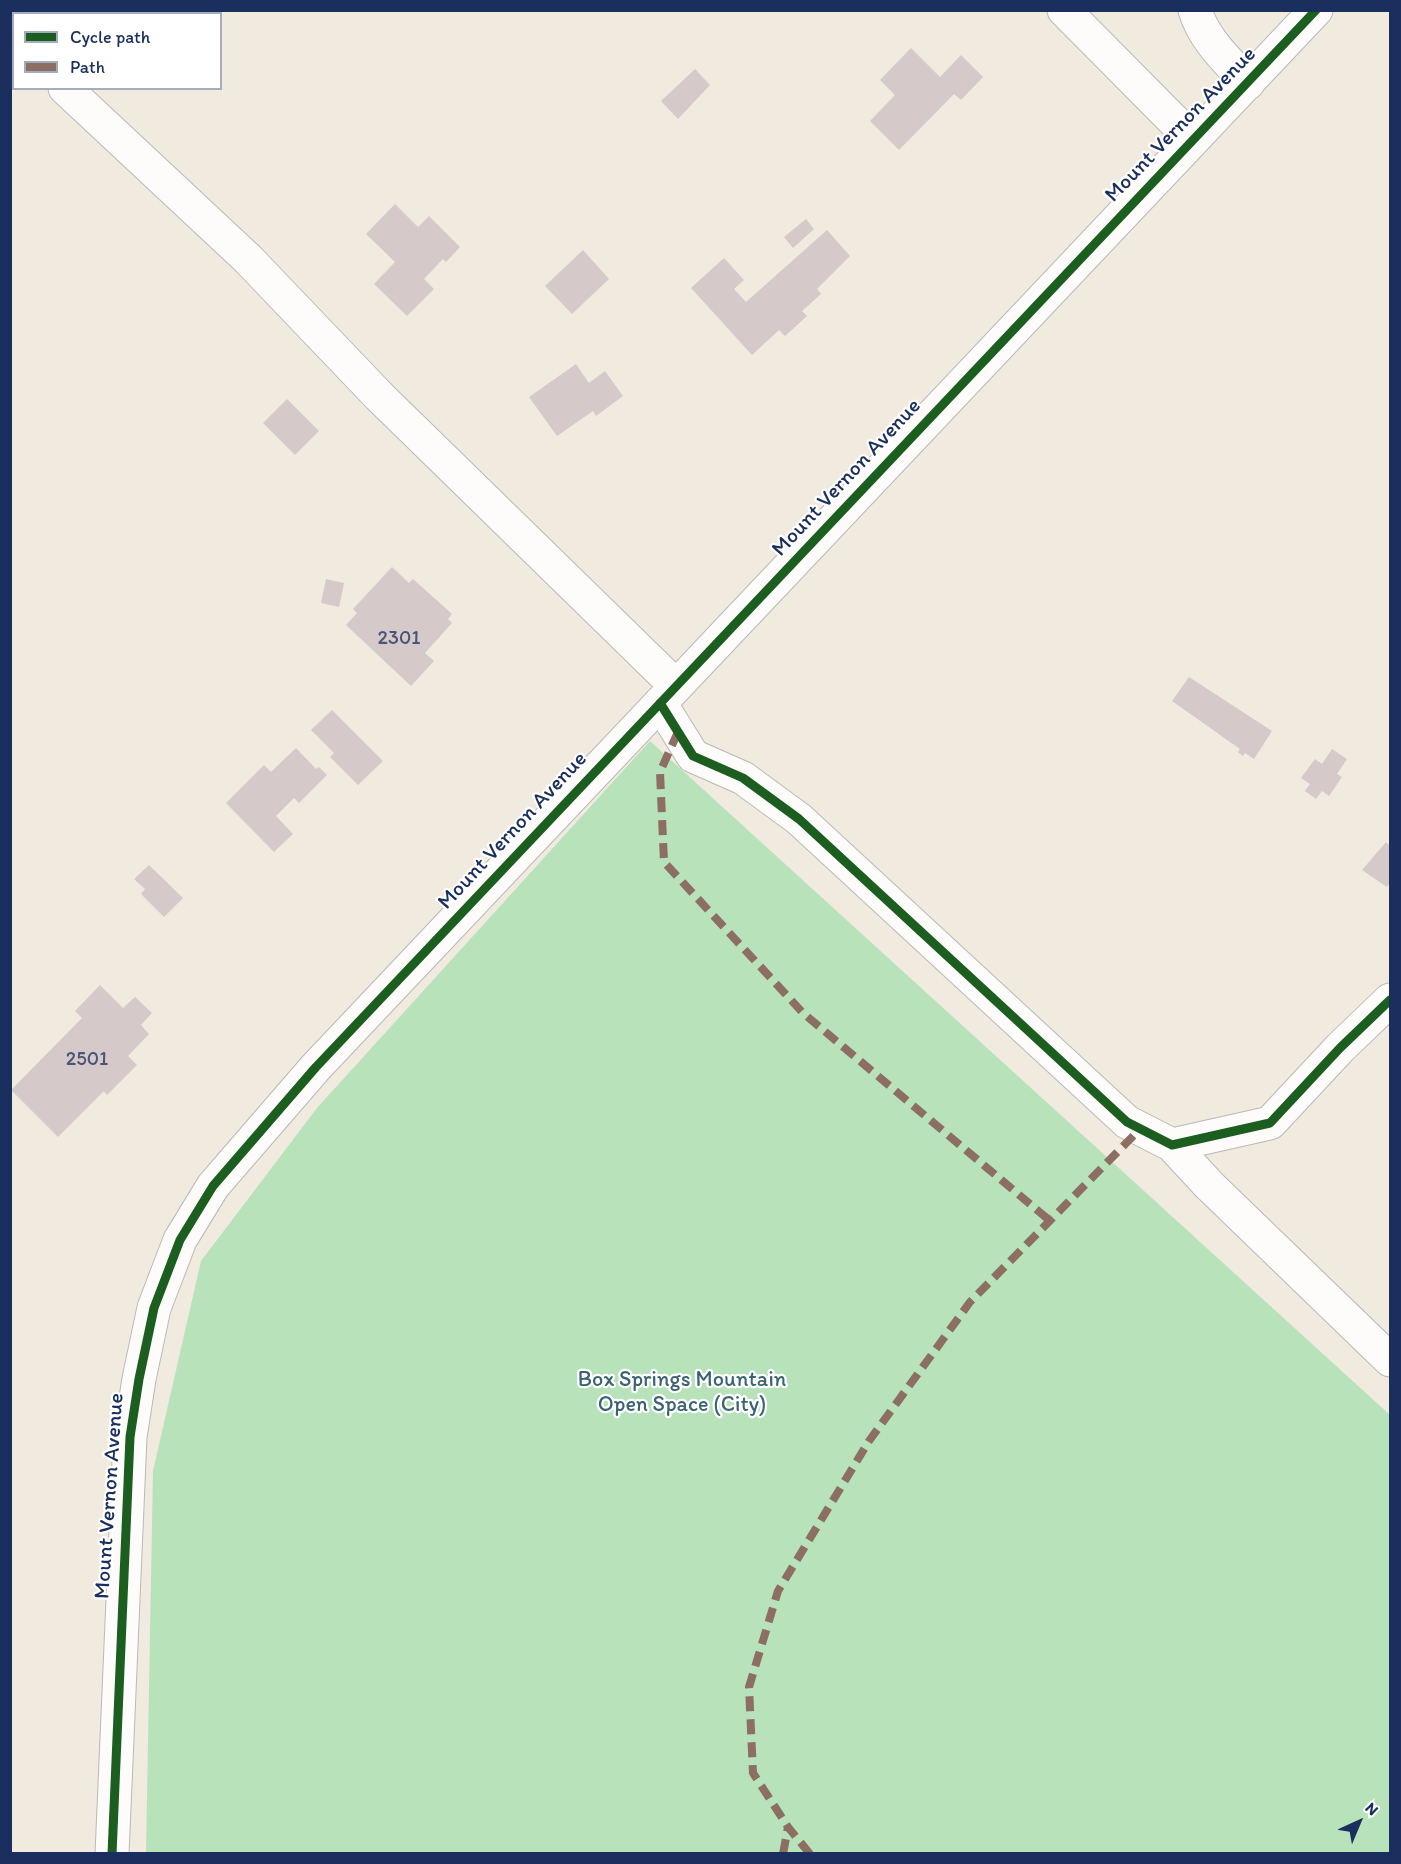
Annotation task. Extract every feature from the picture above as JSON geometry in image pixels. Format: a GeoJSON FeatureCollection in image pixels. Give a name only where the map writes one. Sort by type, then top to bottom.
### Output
{"type":"FeatureCollection","features":[{"type":"Feature","properties":{"kind":"street"},"geometry":{"type":"LineString","coordinates":[[1064,10],[1193,140]]}},
{"type":"Feature","properties":{"kind":"street"},"geometry":{"type":"LineString","coordinates":[[1195,10],[1198,22],[1217,50],[1248,83]]}},
{"type":"Feature","properties":{"kind":"street","name":"Mount Vernon Avenue"},"geometry":{"type":"LineString","coordinates":[[112,1854],[130,1437],[154,1308],[180,1239],[213,1186],[316,1067],[1316,10]]}},
{"type":"Feature","properties":{"kind":"street"},"geometry":{"type":"LineString","coordinates":[[67,90],[248,259],[668,694],[693,756],[743,778],[799,819],[1127,1122],[1172,1144],[1209,1185],[1390,1360]]}},
{"type":"Feature","properties":{"kind":"street"},"geometry":{"type":"LineString","coordinates":[[1172,1144],[1270,1123],[1340,1048],[1390,1000]]}},
{"type":"Feature","properties":{"kind":"green space","name":"Box Springs Mountain Open Space (City)"},"geometry":{"type":"Polygon","coordinates":[[[650,741],[1390,1415],[1390,1853],[146,1853],[153,1471],[201,1261],[317,1108],[650,741]]]}},
{"type":"Feature","properties":{"kind":"building"},"geometry":{"type":"Polygon","coordinates":[[[911,48],[940,77],[961,55],[983,77],[961,100],[954,94],[899,150],[870,121],[895,95],[880,80],[911,48]]]}},
{"type":"Feature","properties":{"kind":"building"},"geometry":{"type":"Polygon","coordinates":[[[695,69],[710,85],[678,119],[661,101],[695,69]]]}},
{"type":"Feature","properties":{"kind":"building"},"geometry":{"type":"Polygon","coordinates":[[[395,204],[418,227],[429,216],[460,247],[446,262],[443,259],[424,279],[434,289],[407,316],[374,284],[395,262],[366,234],[395,204]]]}},
{"type":"Feature","properties":{"kind":"building"},"geometry":{"type":"Polygon","coordinates":[[[806,219],[814,229],[793,248],[784,237],[806,219]]]}},
{"type":"Feature","properties":{"kind":"building"},"geometry":{"type":"Polygon","coordinates":[[[827,230],[850,256],[817,289],[821,294],[802,311],[807,316],[785,336],[779,330],[752,355],[691,288],[724,258],[744,280],[734,289],[746,302],[827,230]]]}},
{"type":"Feature","properties":{"kind":"building"},"geometry":{"type":"Polygon","coordinates":[[[583,250],[609,279],[572,314],[545,286],[583,250]]]}},
{"type":"Feature","properties":{"kind":"building"},"geometry":{"type":"Polygon","coordinates":[[[576,364],[589,383],[605,371],[623,396],[596,416],[593,411],[557,436],[529,397],[576,364]]]}},
{"type":"Feature","properties":{"kind":"building"},"geometry":{"type":"Polygon","coordinates":[[[287,399],[319,431],[295,455],[263,423],[287,399]]]}},
{"type":"Feature","properties":{"kind":"building"},"geometry":{"type":"Polygon","coordinates":[[[392,567],[409,583],[413,579],[452,614],[448,619],[452,623],[425,653],[434,661],[411,686],[346,625],[357,613],[353,609],[392,567]]]}},
{"type":"Feature","properties":{"kind":"building"},"geometry":{"type":"Polygon","coordinates":[[[326,579],[344,583],[339,607],[321,603],[326,579]]]}},
{"type":"Feature","properties":{"kind":"building"},"geometry":{"type":"Polygon","coordinates":[[[1189,677],[1272,731],[1254,759],[1245,753],[1243,756],[1238,752],[1240,749],[1172,701],[1189,677]]]}},
{"type":"Feature","properties":{"kind":"building"},"geometry":{"type":"Polygon","coordinates":[[[332,710],[383,761],[358,785],[330,757],[334,753],[311,730],[332,710]]]}},
{"type":"Feature","properties":{"kind":"building"},"geometry":{"type":"Polygon","coordinates":[[[296,748],[316,769],[319,767],[327,775],[299,803],[294,798],[276,816],[293,834],[274,852],[226,803],[264,765],[271,772],[296,748]]]}},
{"type":"Feature","properties":{"kind":"building"},"geometry":{"type":"Polygon","coordinates":[[[1332,749],[1347,759],[1337,774],[1342,777],[1329,796],[1322,791],[1316,799],[1305,791],[1310,784],[1301,778],[1315,759],[1322,764],[1332,749]]]}},
{"type":"Feature","properties":{"kind":"building"},"geometry":{"type":"Polygon","coordinates":[[[1386,842],[1390,846],[1390,883],[1387,887],[1362,870],[1386,842]]]}},
{"type":"Feature","properties":{"kind":"building"},"geometry":{"type":"Polygon","coordinates":[[[149,865],[183,898],[164,917],[141,894],[145,889],[134,879],[149,865]]]}},
{"type":"Feature","properties":{"kind":"building"},"geometry":{"type":"Polygon","coordinates":[[[100,985],[123,1008],[135,997],[152,1013],[141,1025],[149,1034],[128,1056],[137,1065],[107,1095],[104,1091],[58,1137],[11,1090],[82,1018],[75,1011],[100,985]]]}},
{"type":"Feature","properties":{"kind":"marked path"},"geometry":{"type":"LineString","coordinates":[[678,732],[660,772],[664,862],[803,1013],[1049,1220]]}},
{"type":"Feature","properties":{"kind":"marked path"},"geometry":{"type":"LineString","coordinates":[[810,1854],[788,1827],[753,1773],[749,1687],[778,1591],[869,1441],[970,1302],[1140,1129]]}},
{"type":"Feature","properties":{"kind":"marked path"},"geometry":{"type":"LineString","coordinates":[[783,1854],[788,1827]]}},
{"type":"Feature","properties":{"kind":"cycle path"},"geometry":{"type":"LineString","coordinates":[[112,1854],[130,1437],[154,1308],[180,1240],[213,1186],[316,1067],[1316,10]]}},
{"type":"Feature","properties":{"kind":"cycle path"},"geometry":{"type":"LineString","coordinates":[[660,703],[693,756],[743,778],[799,819],[1127,1122],[1172,1145],[1270,1123],[1340,1048],[1390,1000]]}}]}
